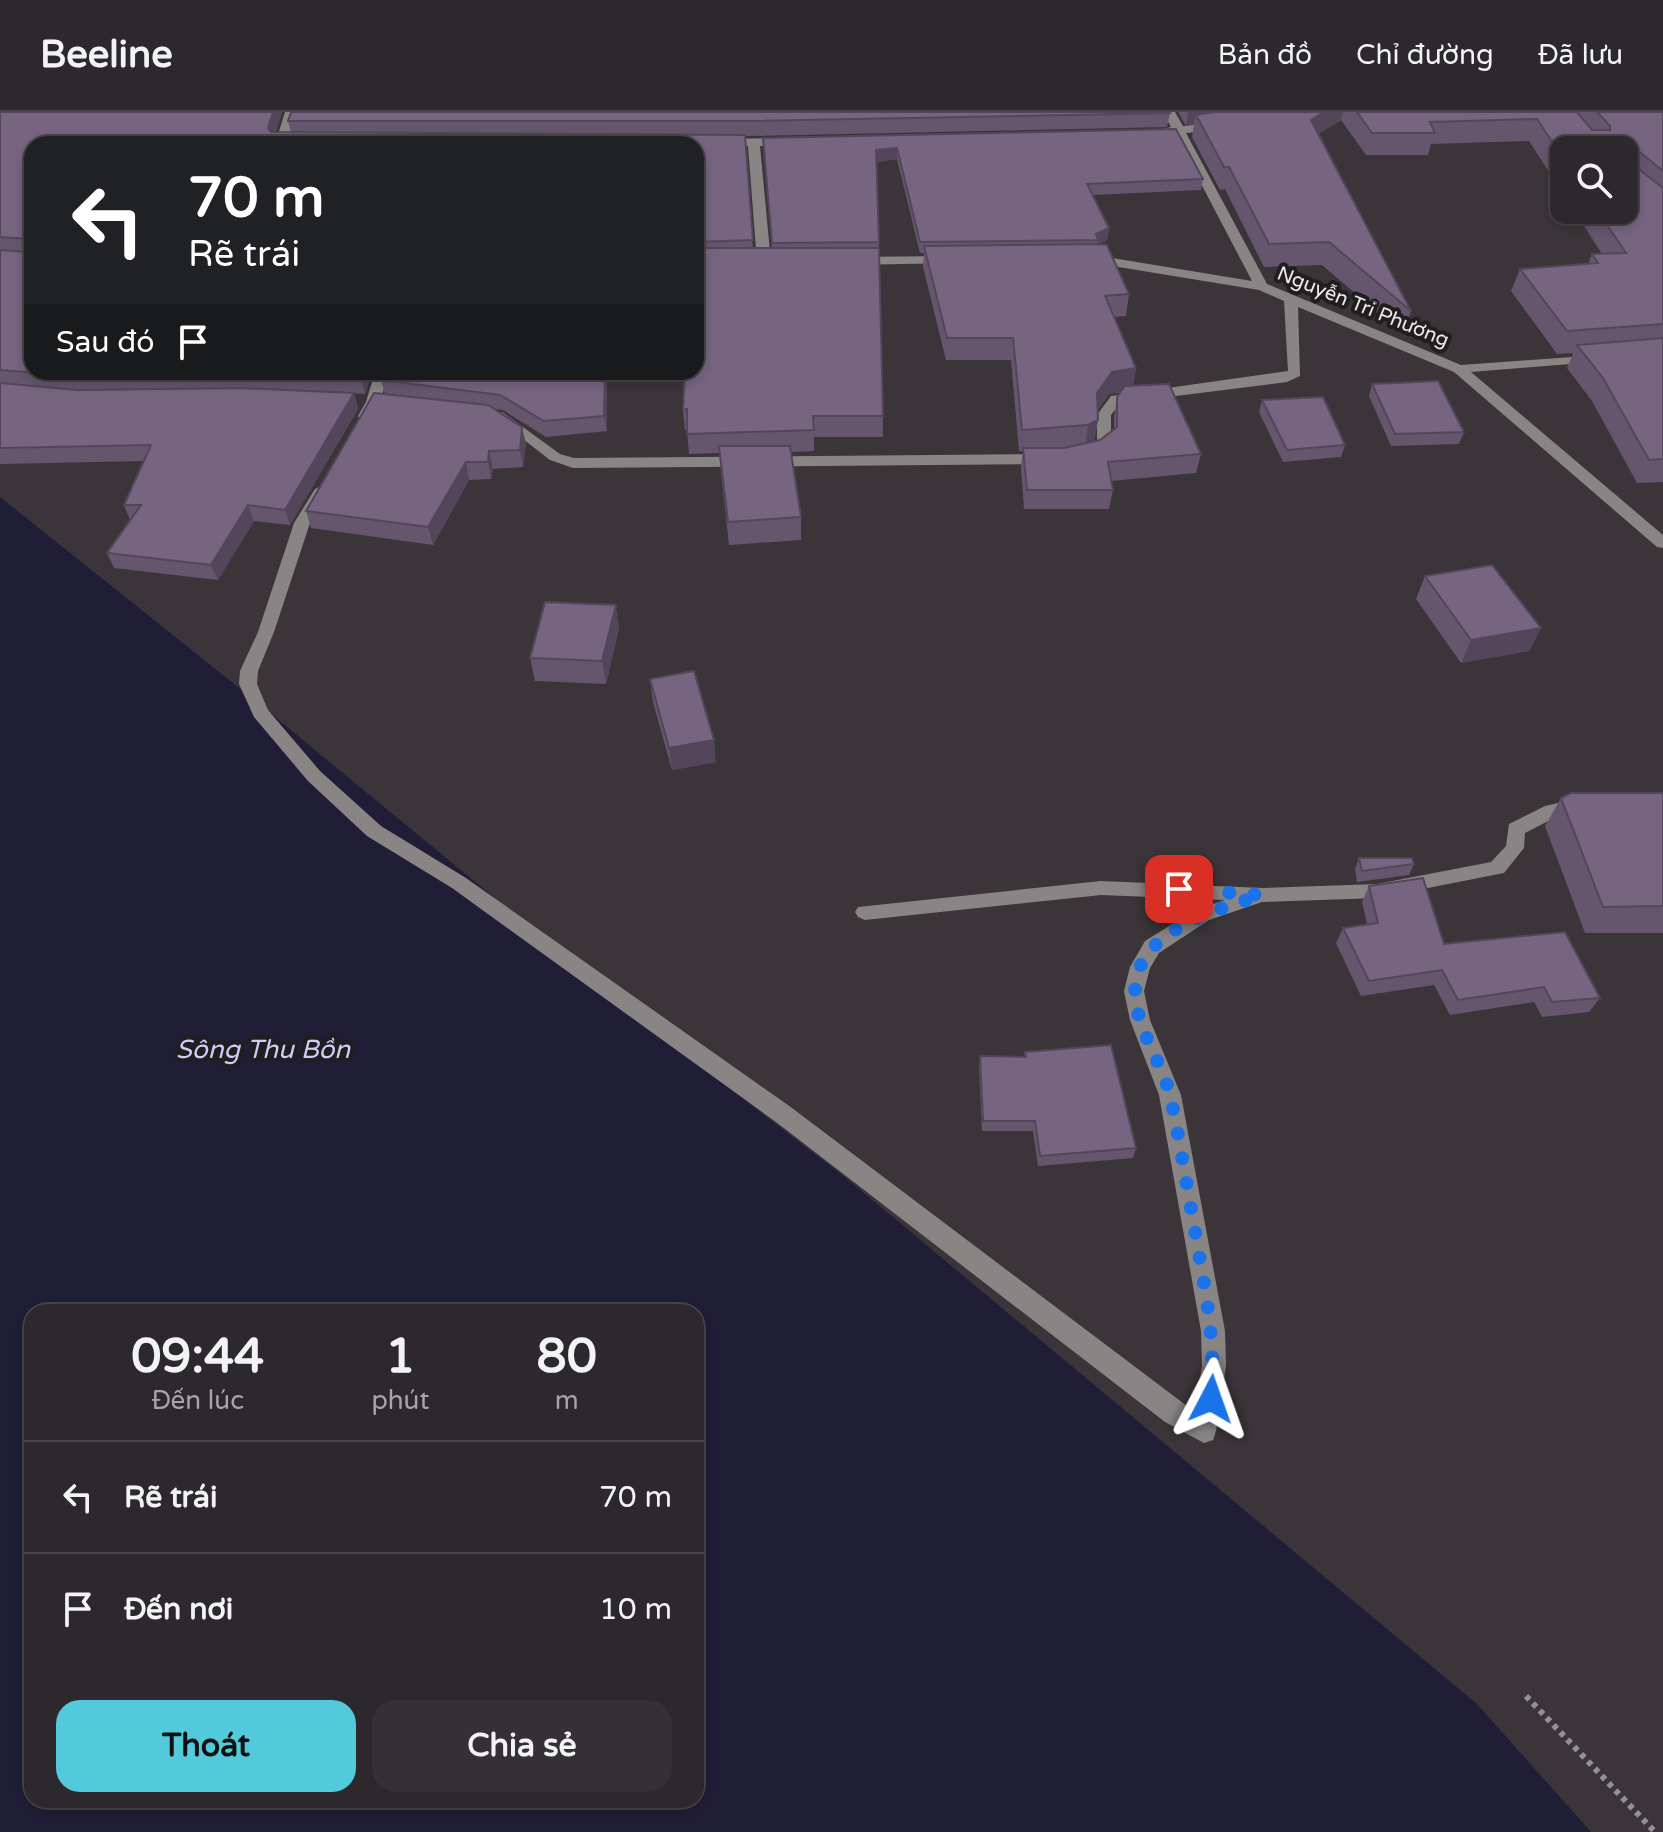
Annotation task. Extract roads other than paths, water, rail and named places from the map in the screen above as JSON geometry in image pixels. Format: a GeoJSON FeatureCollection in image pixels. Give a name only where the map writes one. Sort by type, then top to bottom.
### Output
{"type":"FeatureCollection","features":[{"type":"Feature","properties":{"kind":"street"},"geometry":{"type":"LineString","coordinates":[[284,136],[291,112]]}},
{"type":"Feature","properties":{"kind":"street"},"geometry":{"type":"LineString","coordinates":[[1169,112],[1262,287]]}},
{"type":"Feature","properties":{"kind":"street"},"geometry":{"type":"LineString","coordinates":[[1131,134],[1178,133],[1235,124]]}},
{"type":"Feature","properties":{"kind":"street"},"geometry":{"type":"LineString","coordinates":[[707,143],[801,142]]}},
{"type":"Feature","properties":{"kind":"street"},"geometry":{"type":"LineString","coordinates":[[754,143],[757,262],[779,262]]}},
{"type":"Feature","properties":{"kind":"street","name":"Nguyễn Tri Phương"},"geometry":{"type":"LineString","coordinates":[[1079,258],[1095,258],[1262,287],[1459,369],[1663,543]]}},
{"type":"Feature","properties":{"kind":"street"},"geometry":{"type":"LineString","coordinates":[[842,261],[968,260]]}},
{"type":"Feature","properties":{"kind":"street"},"geometry":{"type":"LineString","coordinates":[[485,413],[502,415],[555,457],[573,463],[1069,458],[1104,446],[1101,419],[1107,406],[1116,399],[1292,375],[1297,370],[1291,298]]}},
{"type":"Feature","properties":{"kind":"street"},"geometry":{"type":"LineString","coordinates":[[1459,369],[1616,357]]}},
{"type":"Feature","properties":{"kind":"street"},"geometry":{"type":"LineString","coordinates":[[357,429],[372,403],[379,380]]}},
{"type":"Feature","properties":{"kind":"street"},"geometry":{"type":"LineString","coordinates":[[333,469],[302,523],[266,632],[249,671],[248,684],[260,713],[314,776],[374,831],[459,883],[784,1115],[1174,1414],[1204,1431],[1214,1366],[1213,1331],[1170,1095],[1140,1020],[1134,991],[1140,967],[1152,947],[1202,915],[1262,895]]}},
{"type":"Feature","properties":{"kind":"street"},"geometry":{"type":"LineString","coordinates":[[865,912],[1101,888],[1262,895],[1377,891],[1497,868],[1515,848],[1516,829],[1552,811],[1580,805],[1605,808]]}},
{"type":"Feature","properties":{"kind":"water","name":"Sông Thu Bồn"},"geometry":{"type":"Polygon","coordinates":[[[0,497],[253,699],[666,1039],[846,1178],[1477,1704],[1591,1832],[0,1832],[0,497]]]}}]}
